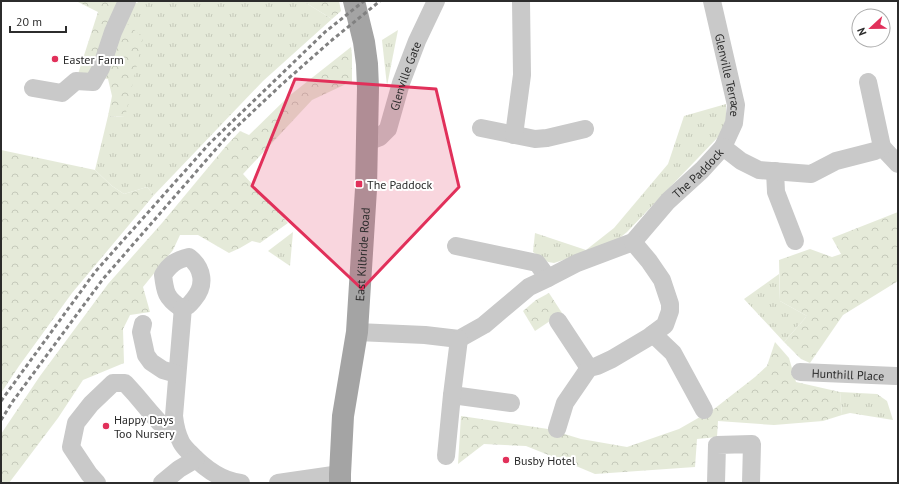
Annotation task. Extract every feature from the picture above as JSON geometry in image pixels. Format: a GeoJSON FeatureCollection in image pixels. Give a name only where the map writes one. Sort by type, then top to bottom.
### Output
{"type":"FeatureCollection","features":[{"type":"Feature","properties":{"kind":"main road","name":"East Kilbride Road"},"geometry":{"type":"LineString","coordinates":[[340,479],[343,416],[357,332],[366,189],[367,64],[364,42],[354,1]]}},
{"type":"Feature","properties":{"kind":"street"},"geometry":{"type":"LineString","coordinates":[[33,88],[62,93],[76,82],[93,82],[101,68],[113,32],[127,1]]}},
{"type":"Feature","properties":{"kind":"street","name":"Glenville Gate"},"geometry":{"type":"LineString","coordinates":[[367,142],[380,137],[388,129],[401,83],[417,41],[436,1]]}},
{"type":"Feature","properties":{"kind":"street"},"geometry":{"type":"LineString","coordinates":[[514,135],[522,75],[521,1]]}},
{"type":"Feature","properties":{"kind":"street","name":"Glenville Terrace"},"geometry":{"type":"LineString","coordinates":[[712,1],[736,105],[734,123],[723,147]]}},
{"type":"Feature","properties":{"kind":"street"},"geometry":{"type":"LineString","coordinates":[[868,82],[882,147],[898,164]]}},
{"type":"Feature","properties":{"kind":"street"},"geometry":{"type":"LineString","coordinates":[[481,128],[535,139],[547,138],[585,129]]}},
{"type":"Feature","properties":{"kind":"street","name":"The Paddock"},"geometry":{"type":"LineString","coordinates":[[459,339],[484,325],[529,287],[577,263],[633,242],[668,201],[702,170],[723,147],[741,161],[759,170],[812,174],[836,162],[875,151],[882,147]]}},
{"type":"Feature","properties":{"kind":"street"},"geometry":{"type":"LineString","coordinates":[[775,171],[776,192],[795,240]]}},
{"type":"Feature","properties":{"kind":"street"},"geometry":{"type":"LineString","coordinates":[[557,429],[565,404],[588,368],[597,366],[612,359],[649,338],[665,326],[670,310],[670,304],[662,280],[649,260],[633,242]]}},
{"type":"Feature","properties":{"kind":"street"},"geometry":{"type":"LineString","coordinates":[[456,246],[537,263],[548,278]]}},
{"type":"Feature","properties":{"kind":"street"},"geometry":{"type":"LineString","coordinates":[[183,307],[174,416],[175,428],[182,444],[196,460],[212,472],[233,482],[241,483]]}},
{"type":"Feature","properties":{"kind":"street"},"geometry":{"type":"LineString","coordinates":[[558,321],[588,368]]}},
{"type":"Feature","properties":{"kind":"street"},"geometry":{"type":"LineString","coordinates":[[143,324],[141,332],[146,355],[151,362],[163,370],[177,374]]}},
{"type":"Feature","properties":{"kind":"street"},"geometry":{"type":"LineString","coordinates":[[357,332],[425,335],[459,339],[446,456]]}},
{"type":"Feature","properties":{"kind":"street"},"geometry":{"type":"LineString","coordinates":[[653,334],[673,353],[704,410]]}},
{"type":"Feature","properties":{"kind":"street","name":"Hunthill Place"},"geometry":{"type":"LineString","coordinates":[[800,372],[897,379]]}},
{"type":"Feature","properties":{"kind":"street"},"geometry":{"type":"LineString","coordinates":[[97,483],[89,474],[71,447],[76,423],[91,404],[113,383],[125,383],[159,422],[175,428]]}},
{"type":"Feature","properties":{"kind":"street"},"geometry":{"type":"LineString","coordinates":[[452,395],[511,403]]}},
{"type":"Feature","properties":{"kind":"street"},"geometry":{"type":"LineString","coordinates":[[716,483],[717,445],[752,444],[751,483]]}},
{"type":"Feature","properties":{"kind":"street"},"geometry":{"type":"LineString","coordinates":[[162,483],[179,469],[196,460]]}},
{"type":"Feature","properties":{"kind":"street"},"geometry":{"type":"LineString","coordinates":[[278,483],[340,479]]}},
{"type":"Feature","properties":{"kind":"highlighted area"},"geometry":{"type":"Polygon","coordinates":[[[295,79],[436,89],[459,187],[362,289],[252,186],[295,79]]]}},
{"type":"Feature","properties":{"kind":"green space"},"geometry":{"type":"Polygon","coordinates":[[[76,1],[131,1],[123,22],[129,25],[143,38],[125,117],[108,116],[112,96],[108,79],[78,74],[98,12],[76,1]]]}},
{"type":"Feature","properties":{"kind":"green space"},"geometry":{"type":"Polygon","coordinates":[[[133,1],[137,3],[139,1],[304,1],[332,19],[263,81],[154,195],[147,187],[124,194],[112,186],[95,170],[108,116],[124,117],[123,22],[133,1]]]}},
{"type":"Feature","properties":{"kind":"green space"},"geometry":{"type":"Polygon","coordinates":[[[304,1],[339,1],[341,11],[332,19],[304,1]]]}},
{"type":"Feature","properties":{"kind":"green space"},"geometry":{"type":"Polygon","coordinates":[[[398,30],[387,86],[382,40],[398,30]]]}},
{"type":"Feature","properties":{"kind":"green space"},"geometry":{"type":"Polygon","coordinates":[[[351,47],[352,83],[346,84],[312,100],[243,174],[288,223],[260,243],[252,241],[229,253],[198,235],[180,235],[173,250],[143,287],[150,312],[130,315],[123,329],[124,363],[83,380],[58,418],[9,483],[1,483],[1,434],[40,376],[108,284],[240,131],[249,135],[289,96],[351,47]]]}},
{"type":"Feature","properties":{"kind":"green space"},"geometry":{"type":"Polygon","coordinates":[[[726,104],[726,121],[721,134],[627,232],[616,241],[554,263],[548,262],[533,252],[535,233],[586,250],[614,228],[668,164],[684,116],[726,104]]]}},
{"type":"Feature","properties":{"kind":"green space"},"geometry":{"type":"Polygon","coordinates":[[[1,150],[95,170],[112,186],[124,194],[147,187],[154,195],[72,293],[1,393],[1,150]]]}},
{"type":"Feature","properties":{"kind":"green space"},"geometry":{"type":"Polygon","coordinates":[[[898,212],[898,281],[843,315],[810,363],[801,359],[784,342],[807,316],[780,301],[779,260],[810,249],[832,257],[841,254],[832,238],[898,212]]]}},
{"type":"Feature","properties":{"kind":"green space"},"geometry":{"type":"Polygon","coordinates":[[[293,232],[290,266],[268,251],[293,232]]]}},
{"type":"Feature","properties":{"kind":"green space"},"geometry":{"type":"Polygon","coordinates":[[[779,274],[780,301],[807,316],[784,342],[744,299],[779,274]]]}},
{"type":"Feature","properties":{"kind":"green space"},"geometry":{"type":"Polygon","coordinates":[[[549,293],[562,313],[535,331],[523,311],[536,300],[549,293]]]}},
{"type":"Feature","properties":{"kind":"green space"},"geometry":{"type":"Polygon","coordinates":[[[775,342],[789,358],[796,382],[840,392],[842,415],[823,421],[774,425],[718,421],[717,437],[697,439],[695,467],[595,474],[526,446],[484,444],[458,464],[461,416],[548,429],[581,439],[627,447],[679,429],[714,409],[755,377],[767,366],[775,342]]]}},
{"type":"Feature","properties":{"kind":"green space"},"geometry":{"type":"Polygon","coordinates":[[[840,392],[877,394],[887,401],[893,420],[850,413],[842,415],[840,392]]]}},
{"type":"Feature","properties":{"kind":"railway"},"geometry":{"type":"LineString","coordinates":[[1,401],[95,272],[209,144],[325,32],[364,1]]}},
{"type":"Feature","properties":{"kind":"railway"},"geometry":{"type":"LineString","coordinates":[[1,420],[13,401],[103,279],[229,134],[332,40],[380,1]]}},
{"type":"Feature","properties":{"kind":"place","name":"Easter Farm"},"geometry":{"type":"Point","coordinates":[55,59]}},
{"type":"Feature","properties":{"kind":"place","name":"The Paddock"},"geometry":{"type":"Point","coordinates":[359,184]}},
{"type":"Feature","properties":{"kind":"place","name":"Happy Days Too Nursery"},"geometry":{"type":"Point","coordinates":[106,426]}},
{"type":"Feature","properties":{"kind":"place","name":"Busby Hotel"},"geometry":{"type":"Point","coordinates":[506,460]}}]}
